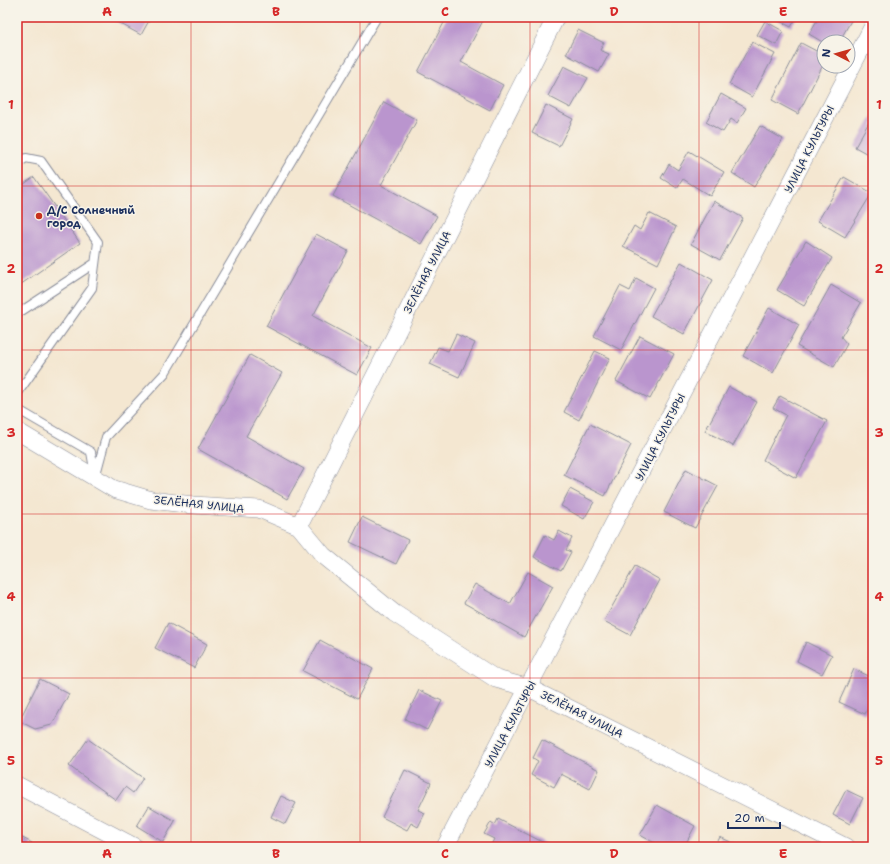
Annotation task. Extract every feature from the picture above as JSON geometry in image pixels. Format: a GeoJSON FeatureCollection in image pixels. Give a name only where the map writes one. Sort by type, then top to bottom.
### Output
{"type":"FeatureCollection","features":[{"type":"Feature","properties":{"kind":"street","name":"ЗЕЛЁНАЯ УЛИЦА"},"geometry":{"type":"LineString","coordinates":[[298,526],[556,17]]}},
{"type":"Feature","properties":{"kind":"street","name":"УЛИЦА КУЛЬТУРЫ"},"geometry":{"type":"LineString","coordinates":[[445,847],[873,26]]}},
{"type":"Feature","properties":{"kind":"street","name":"ЗЕЛЁНАЯ УЛИЦА"},"geometry":{"type":"LineString","coordinates":[[17,431],[114,489],[151,500],[193,505],[259,509],[298,526],[323,555],[394,613],[496,679],[529,688],[846,847]]}},
{"type":"Feature","properties":{"kind":"street"},"geometry":{"type":"LineString","coordinates":[[17,785],[134,847]]}},
{"type":"Feature","properties":{"kind":"lane"},"geometry":{"type":"LineString","coordinates":[[95,478],[106,437],[165,373],[377,17]]}},
{"type":"Feature","properties":{"kind":"lane"},"geometry":{"type":"LineString","coordinates":[[17,164],[26,158],[41,161],[98,242],[92,288],[17,394]]}},
{"type":"Feature","properties":{"kind":"lane"},"geometry":{"type":"LineString","coordinates":[[17,314],[95,263]]}},
{"type":"Feature","properties":{"kind":"lane"},"geometry":{"type":"LineString","coordinates":[[17,409],[91,452],[95,478]]}},
{"type":"Feature","properties":{"kind":"building"},"geometry":{"type":"Polygon","coordinates":[[[108,17],[151,17],[141,35],[108,17]]]}},
{"type":"Feature","properties":{"kind":"building"},"geometry":{"type":"Polygon","coordinates":[[[447,17],[485,17],[461,62],[503,85],[490,110],[418,72],[447,17]]]}},
{"type":"Feature","properties":{"kind":"building"},"geometry":{"type":"Polygon","coordinates":[[[777,17],[797,17],[791,27],[776,19],[777,17]]]}},
{"type":"Feature","properties":{"kind":"building"},"geometry":{"type":"Polygon","coordinates":[[[819,17],[853,17],[843,34],[816,34],[816,38],[809,34],[819,17]]]}},
{"type":"Feature","properties":{"kind":"building"},"geometry":{"type":"Polygon","coordinates":[[[765,21],[783,31],[776,45],[757,35],[765,21]]]}},
{"type":"Feature","properties":{"kind":"building"},"geometry":{"type":"Polygon","coordinates":[[[578,30],[604,43],[600,50],[609,54],[599,72],[566,54],[578,30]]]}},
{"type":"Feature","properties":{"kind":"building"},"geometry":{"type":"Polygon","coordinates":[[[752,42],[775,54],[752,97],[729,84],[752,42]]]}},
{"type":"Feature","properties":{"kind":"building"},"geometry":{"type":"Polygon","coordinates":[[[801,43],[816,51],[816,74],[818,74],[798,114],[772,100],[801,43]]]}},
{"type":"Feature","properties":{"kind":"building"},"geometry":{"type":"Polygon","coordinates":[[[564,66],[588,78],[571,108],[548,96],[564,66]]]}},
{"type":"Feature","properties":{"kind":"building"},"geometry":{"type":"Polygon","coordinates":[[[721,94],[746,108],[737,123],[731,119],[723,132],[706,122],[721,94]]]}},
{"type":"Feature","properties":{"kind":"building"},"geometry":{"type":"Polygon","coordinates":[[[384,102],[417,120],[381,185],[437,216],[421,244],[333,196],[384,102]]]}},
{"type":"Feature","properties":{"kind":"building"},"geometry":{"type":"Polygon","coordinates":[[[546,105],[573,119],[559,146],[532,133],[546,105]]]}},
{"type":"Feature","properties":{"kind":"building"},"geometry":{"type":"Polygon","coordinates":[[[873,115],[873,157],[855,147],[873,115]]]}},
{"type":"Feature","properties":{"kind":"building"},"geometry":{"type":"Polygon","coordinates":[[[760,126],[783,139],[754,187],[732,173],[760,126]]]}},
{"type":"Feature","properties":{"kind":"building"},"geometry":{"type":"Polygon","coordinates":[[[689,151],[724,172],[710,196],[683,179],[677,188],[661,178],[669,164],[678,170],[689,151]]]}},
{"type":"Feature","properties":{"kind":"building","name":"Д/С Солнечный город"},"geometry":{"type":"Polygon","coordinates":[[[34,177],[80,243],[17,287],[17,189],[34,177]]]}},
{"type":"Feature","properties":{"kind":"building"},"geometry":{"type":"Polygon","coordinates":[[[844,177],[872,193],[845,237],[818,221],[844,177]]]}},
{"type":"Feature","properties":{"kind":"building"},"geometry":{"type":"Polygon","coordinates":[[[714,201],[743,218],[720,260],[691,244],[714,201]]]}},
{"type":"Feature","properties":{"kind":"building"},"geometry":{"type":"Polygon","coordinates":[[[649,213],[676,227],[658,264],[623,246],[634,226],[640,230],[649,213]]]}},
{"type":"Feature","properties":{"kind":"building"},"geometry":{"type":"Polygon","coordinates":[[[873,227],[873,236],[869,234],[873,227]]]}},
{"type":"Feature","properties":{"kind":"building"},"geometry":{"type":"Polygon","coordinates":[[[316,234],[348,251],[313,316],[372,348],[357,375],[266,326],[316,234]]]}},
{"type":"Feature","properties":{"kind":"building"},"geometry":{"type":"Polygon","coordinates":[[[806,241],[832,258],[804,306],[777,290],[806,241]]]}},
{"type":"Feature","properties":{"kind":"building"},"geometry":{"type":"Polygon","coordinates":[[[681,262],[713,280],[684,334],[651,316],[681,262]]]}},
{"type":"Feature","properties":{"kind":"building"},"geometry":{"type":"Polygon","coordinates":[[[636,278],[654,288],[621,350],[594,336],[620,286],[630,291],[636,278]]]}},
{"type":"Feature","properties":{"kind":"building"},"geometry":{"type":"Polygon","coordinates":[[[831,285],[861,303],[841,337],[847,344],[834,367],[797,346],[831,285]]]}},
{"type":"Feature","properties":{"kind":"building"},"geometry":{"type":"Polygon","coordinates":[[[769,308],[799,325],[773,373],[743,356],[769,308]]]}},
{"type":"Feature","properties":{"kind":"building"},"geometry":{"type":"Polygon","coordinates":[[[456,334],[475,343],[459,377],[430,364],[438,347],[448,351],[456,334]]]}},
{"type":"Feature","properties":{"kind":"building"},"geometry":{"type":"Polygon","coordinates":[[[640,336],[674,354],[650,399],[616,381],[640,336]]]}},
{"type":"Feature","properties":{"kind":"building"},"geometry":{"type":"Polygon","coordinates":[[[595,351],[610,358],[579,420],[564,412],[595,351]]]}},
{"type":"Feature","properties":{"kind":"building"},"geometry":{"type":"Polygon","coordinates":[[[250,355],[282,373],[246,436],[304,469],[287,499],[198,449],[250,355]]]}},
{"type":"Feature","properties":{"kind":"building"},"geometry":{"type":"Polygon","coordinates":[[[729,387],[757,402],[733,446],[705,431],[729,387]]]}},
{"type":"Feature","properties":{"kind":"building"},"geometry":{"type":"Polygon","coordinates":[[[780,396],[827,421],[796,478],[763,460],[786,415],[773,408],[780,396]]]}},
{"type":"Feature","properties":{"kind":"building"},"geometry":{"type":"Polygon","coordinates":[[[590,424],[631,445],[605,496],[564,475],[590,424]]]}},
{"type":"Feature","properties":{"kind":"building"},"geometry":{"type":"Polygon","coordinates":[[[686,469],[718,486],[695,528],[664,512],[686,469]]]}},
{"type":"Feature","properties":{"kind":"building"},"geometry":{"type":"Polygon","coordinates":[[[570,489],[594,502],[584,519],[561,506],[570,489]]]}},
{"type":"Feature","properties":{"kind":"building"},"geometry":{"type":"Polygon","coordinates":[[[362,517],[408,540],[396,564],[350,542],[362,517]]]}},
{"type":"Feature","properties":{"kind":"building"},"geometry":{"type":"Polygon","coordinates":[[[559,531],[572,538],[566,550],[571,552],[561,571],[534,557],[545,535],[554,540],[559,531]]]}},
{"type":"Feature","properties":{"kind":"building"},"geometry":{"type":"Polygon","coordinates":[[[635,566],[660,580],[630,635],[604,621],[635,566]]]}},
{"type":"Feature","properties":{"kind":"building"},"geometry":{"type":"Polygon","coordinates":[[[528,572],[553,586],[524,637],[464,603],[475,584],[510,604],[528,572]]]}},
{"type":"Feature","properties":{"kind":"building"},"geometry":{"type":"Polygon","coordinates":[[[168,623],[207,644],[194,668],[155,648],[168,623]]]}},
{"type":"Feature","properties":{"kind":"building"},"geometry":{"type":"Polygon","coordinates":[[[320,640],[373,669],[357,699],[303,671],[320,640]]]}},
{"type":"Feature","properties":{"kind":"building"},"geometry":{"type":"Polygon","coordinates":[[[806,642],[832,655],[822,674],[797,661],[806,642]]]}},
{"type":"Feature","properties":{"kind":"building"},"geometry":{"type":"Polygon","coordinates":[[[854,669],[873,678],[873,697],[865,714],[839,702],[854,669]]]}},
{"type":"Feature","properties":{"kind":"building"},"geometry":{"type":"Polygon","coordinates":[[[40,679],[69,694],[52,725],[35,729],[19,721],[40,679]]]}},
{"type":"Feature","properties":{"kind":"building"},"geometry":{"type":"Polygon","coordinates":[[[419,690],[442,701],[427,730],[405,719],[419,690]]]}},
{"type":"Feature","properties":{"kind":"building"},"geometry":{"type":"Polygon","coordinates":[[[88,739],[143,778],[133,793],[125,787],[116,800],[69,766],[88,739]]]}},
{"type":"Feature","properties":{"kind":"building"},"geometry":{"type":"Polygon","coordinates":[[[542,740],[599,770],[590,789],[561,774],[554,787],[531,775],[538,761],[533,758],[542,740]]]}},
{"type":"Feature","properties":{"kind":"building"},"geometry":{"type":"Polygon","coordinates":[[[405,770],[431,783],[418,810],[425,813],[418,827],[411,823],[407,830],[382,817],[405,770]]]}},
{"type":"Feature","properties":{"kind":"building"},"geometry":{"type":"Polygon","coordinates":[[[846,790],[863,798],[850,824],[833,815],[846,790]]]}},
{"type":"Feature","properties":{"kind":"building"},"geometry":{"type":"Polygon","coordinates":[[[281,796],[296,803],[285,824],[271,817],[281,796]]]}},
{"type":"Feature","properties":{"kind":"building"},"geometry":{"type":"Polygon","coordinates":[[[657,805],[695,826],[684,847],[662,847],[640,835],[657,805]]]}},
{"type":"Feature","properties":{"kind":"building"},"geometry":{"type":"Polygon","coordinates":[[[149,806],[175,821],[163,842],[137,826],[149,806]]]}},
{"type":"Feature","properties":{"kind":"building"},"geometry":{"type":"Polygon","coordinates":[[[498,819],[552,847],[490,847],[494,839],[484,834],[491,822],[495,825],[498,819]]]}},
{"type":"Feature","properties":{"kind":"building"},"geometry":{"type":"Polygon","coordinates":[[[17,835],[32,843],[30,847],[17,847],[17,835]]]}},
{"type":"Feature","properties":{"kind":"building"},"geometry":{"type":"Polygon","coordinates":[[[720,837],[741,847],[715,847],[720,837]]]}},
{"type":"Feature","properties":{"kind":"place","name":"Д/С Солнечный город"},"geometry":{"type":"Point","coordinates":[39,216]}}]}
